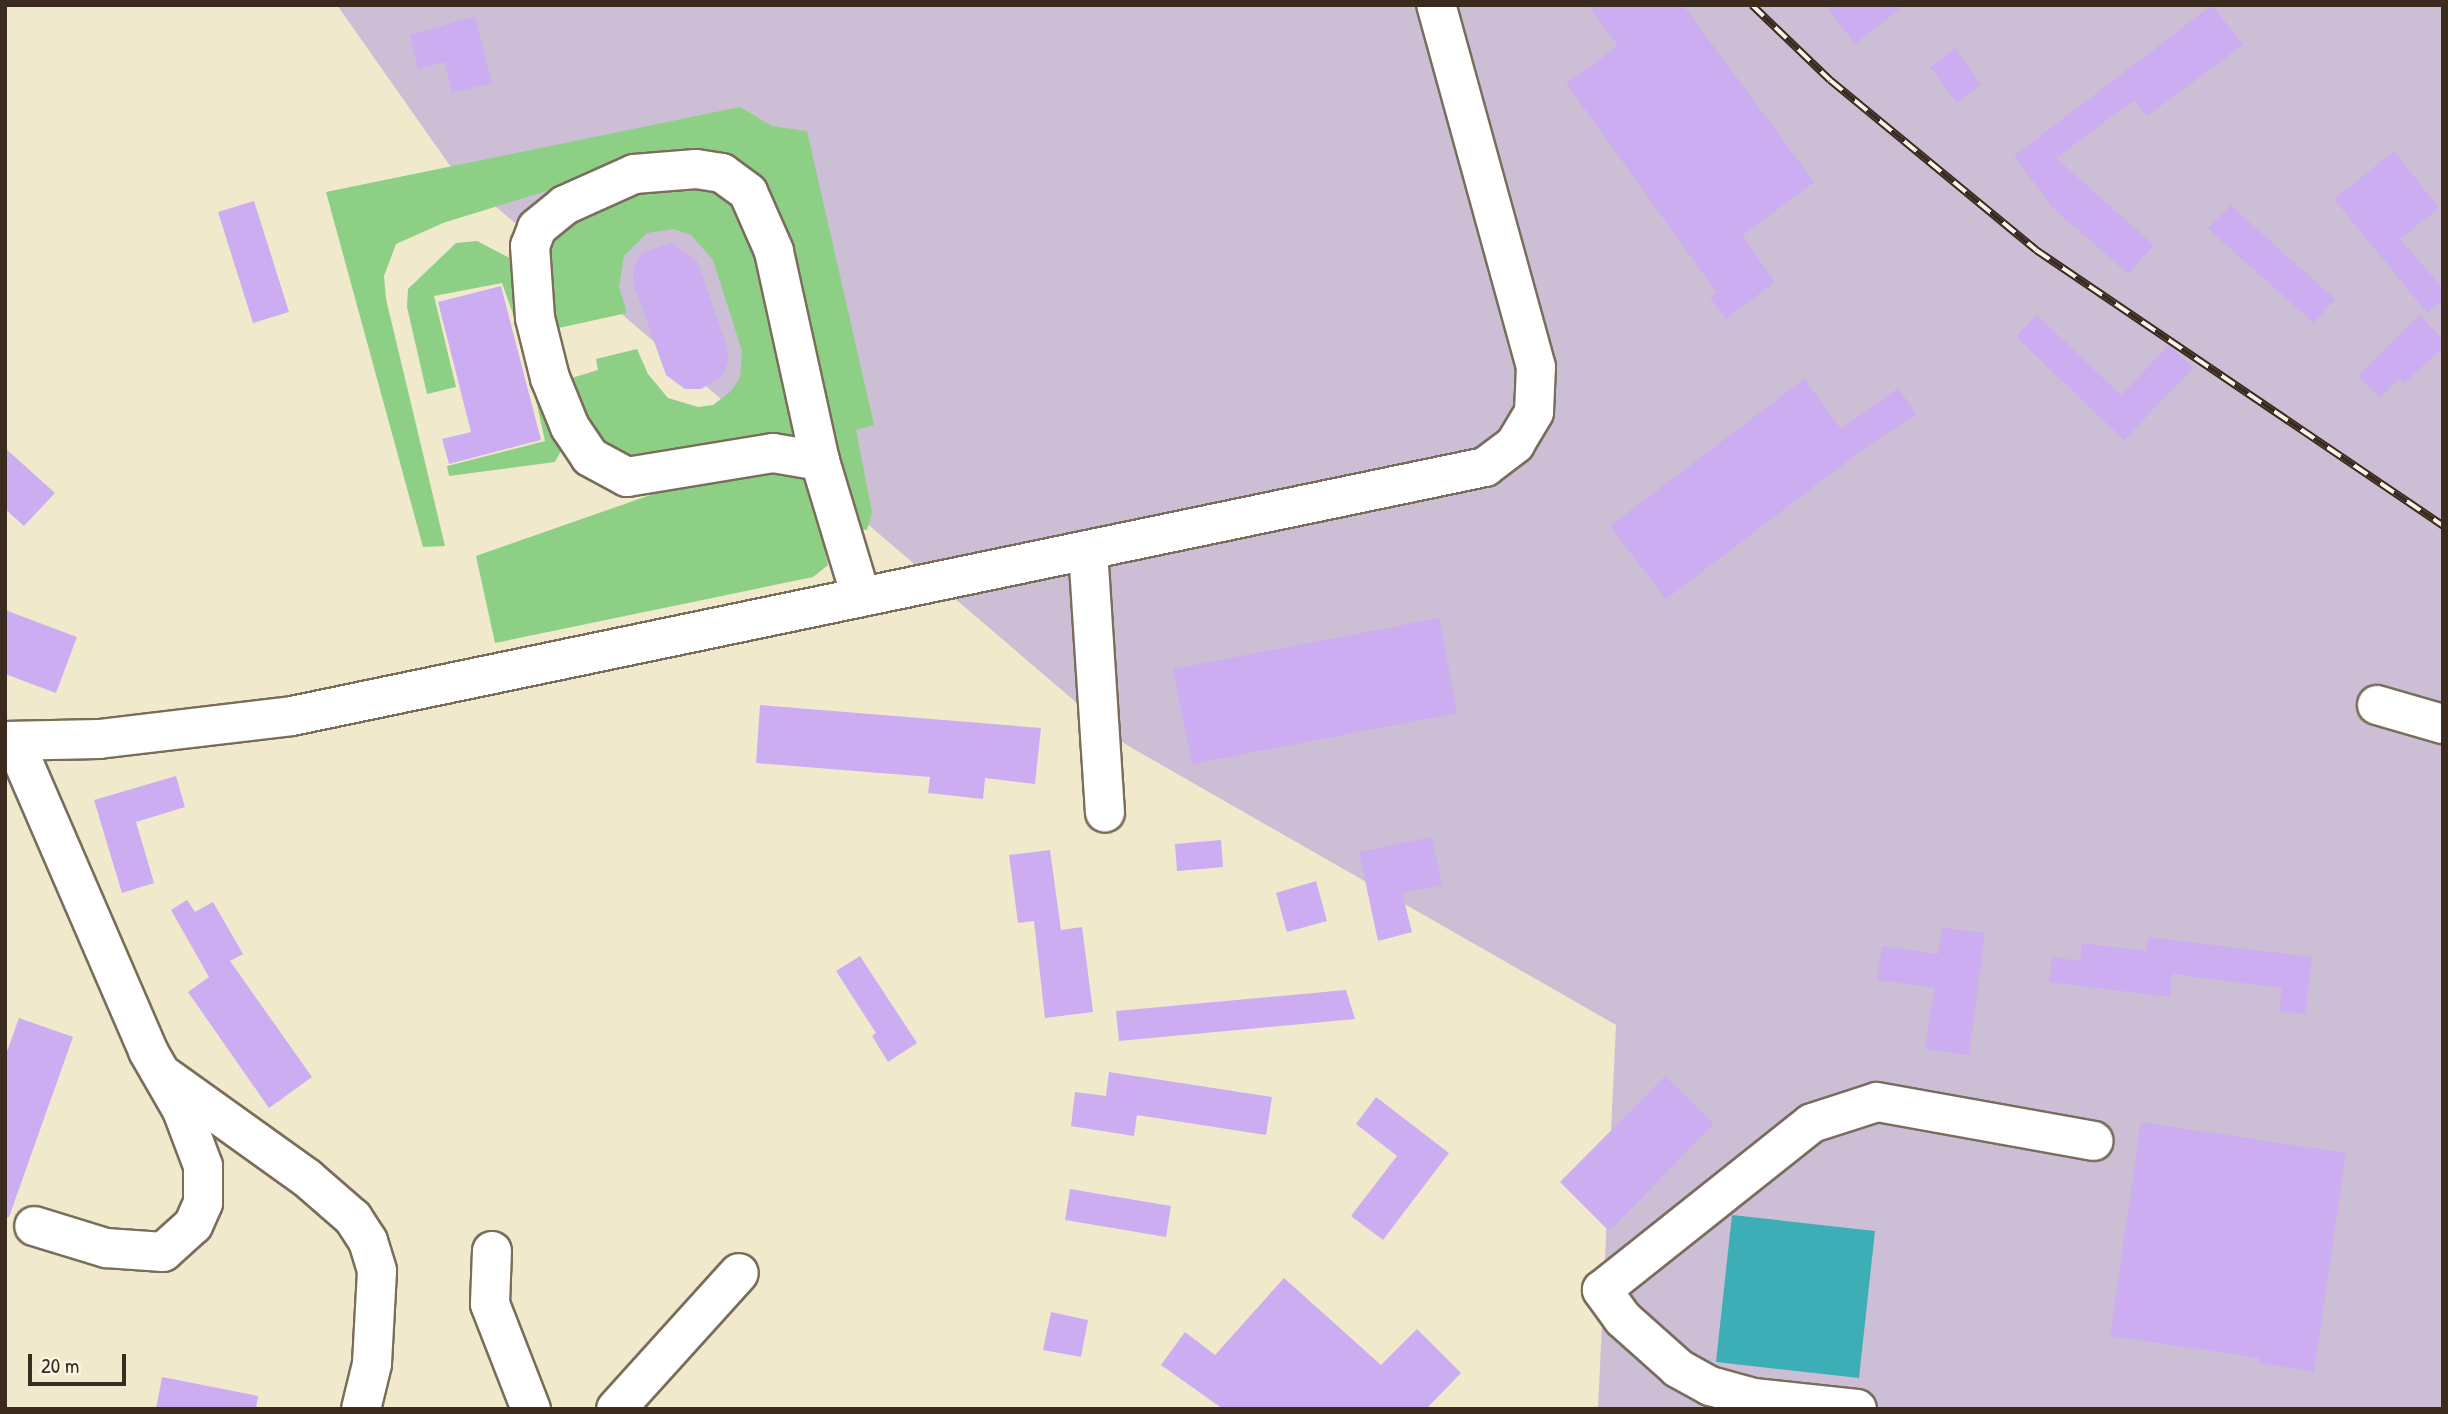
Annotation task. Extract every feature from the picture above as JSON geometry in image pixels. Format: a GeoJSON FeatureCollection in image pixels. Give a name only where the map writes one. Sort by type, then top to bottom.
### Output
{"type":"FeatureCollection","features":[{"type":"Feature","properties":{"kind":"street"},"geometry":{"type":"LineString","coordinates":[[34,1226],[106,1248],[163,1252],[193,1225],[203,1203],[203,1166],[182,1110],[162,1074],[10,742],[99,739],[292,716],[1485,467],[1515,444],[1534,412],[1536,367],[1436,5]]}},
{"type":"Feature","properties":{"kind":"street"},"geometry":{"type":"LineString","coordinates":[[820,461],[773,453],[627,477],[590,457],[570,427],[550,378],[535,318],[530,246],[537,228],[565,205],[634,174],[696,169],[722,173],[748,192],[774,251],[820,461],[861,597]]}},
{"type":"Feature","properties":{"kind":"street"},"geometry":{"type":"LineString","coordinates":[[1088,550],[1104,812]]}},
{"type":"Feature","properties":{"kind":"street"},"geometry":{"type":"LineString","coordinates":[[2377,705],[2443,724]]}},
{"type":"Feature","properties":{"kind":"street"},"geometry":{"type":"LineString","coordinates":[[162,1074],[307,1178],[353,1218],[368,1241],[377,1271],[372,1364],[361,1409]]}},
{"type":"Feature","properties":{"kind":"street"},"geometry":{"type":"LineString","coordinates":[[1857,1409],[1754,1398],[1710,1387],[1678,1368],[1623,1320],[1602,1290],[1812,1123],[1877,1102],[2094,1141]]}},
{"type":"Feature","properties":{"kind":"street"},"geometry":{"type":"LineString","coordinates":[[492,1251],[490,1304],[531,1409]]}},
{"type":"Feature","properties":{"kind":"street"},"geometry":{"type":"LineString","coordinates":[[616,1409],[739,1273]]}},
{"type":"Feature","properties":{"kind":"shaded area"},"geometry":{"type":"Polygon","coordinates":[[[337,5],[2443,5],[2443,1409],[1598,1409],[1616,1025],[1125,744],[453,170],[337,5]]]}},
{"type":"Feature","properties":{"kind":"green space"},"geometry":{"type":"Polygon","coordinates":[[[740,107],[772,126],[807,131],[874,425],[856,430],[872,512],[867,530],[852,528],[755,192],[624,167],[443,223],[396,244],[384,276],[386,299],[445,546],[423,547],[326,192],[740,107]]]}},
{"type":"Feature","properties":{"kind":"green space"},"geometry":{"type":"Polygon","coordinates":[[[689,187],[716,193],[735,207],[753,234],[811,445],[634,466],[595,439],[568,379],[598,370],[596,359],[637,349],[648,374],[668,398],[698,407],[713,405],[730,392],[740,378],[742,351],[713,260],[691,235],[673,229],[647,233],[624,256],[619,287],[627,313],[554,329],[547,233],[639,189],[689,187]]]}},
{"type":"Feature","properties":{"kind":"green space"},"geometry":{"type":"Polygon","coordinates":[[[477,241],[517,262],[518,328],[502,283],[434,296],[456,387],[427,394],[407,307],[408,289],[456,243],[477,241]]]}},
{"type":"Feature","properties":{"kind":"green space"},"geometry":{"type":"Polygon","coordinates":[[[543,385],[563,447],[555,462],[449,476],[447,466],[545,441],[533,387],[543,385]]]}},
{"type":"Feature","properties":{"kind":"green space"},"geometry":{"type":"Polygon","coordinates":[[[739,464],[804,476],[813,486],[828,565],[813,577],[495,643],[476,556],[739,464]]]}},
{"type":"Feature","properties":{"kind":"water"},"geometry":{"type":"Polygon","coordinates":[[[1732,1215],[1875,1231],[1859,1378],[1716,1362],[1732,1215]]]}},
{"type":"Feature","properties":{"kind":"building"},"geometry":{"type":"Polygon","coordinates":[[[1588,5],[1683,5],[1814,182],[1742,236],[1775,282],[1726,319],[1710,298],[1717,293],[1566,83],[1618,46],[1588,5]]]}},
{"type":"Feature","properties":{"kind":"building"},"geometry":{"type":"Polygon","coordinates":[[[1825,5],[1905,5],[1855,44],[1825,5]]]}},
{"type":"Feature","properties":{"kind":"building"},"geometry":{"type":"Polygon","coordinates":[[[2212,5],[2243,45],[2147,116],[2134,100],[2056,158],[2154,245],[2128,274],[2052,207],[2014,156],[2212,5]]]}},
{"type":"Feature","properties":{"kind":"building"},"geometry":{"type":"Polygon","coordinates":[[[475,16],[492,83],[452,93],[445,62],[418,69],[410,35],[475,16]]]}},
{"type":"Feature","properties":{"kind":"building"},"geometry":{"type":"Polygon","coordinates":[[[1955,48],[1981,84],[1957,103],[1930,67],[1955,48]]]}},
{"type":"Feature","properties":{"kind":"building"},"geometry":{"type":"Polygon","coordinates":[[[2394,151],[2439,208],[2400,239],[2443,288],[2443,299],[2427,313],[2334,199],[2394,151]]]}},
{"type":"Feature","properties":{"kind":"building"},"geometry":{"type":"Polygon","coordinates":[[[254,201],[289,312],[253,323],[218,212],[254,201]]]}},
{"type":"Feature","properties":{"kind":"building"},"geometry":{"type":"Polygon","coordinates":[[[2230,205],[2335,299],[2314,323],[2208,229],[2230,205]]]}},
{"type":"Feature","properties":{"kind":"building"},"geometry":{"type":"Polygon","coordinates":[[[672,243],[697,261],[727,347],[728,363],[721,377],[701,389],[685,389],[666,375],[633,282],[634,266],[642,253],[672,243]]]}},
{"type":"Feature","properties":{"kind":"building"},"geometry":{"type":"Polygon","coordinates":[[[501,286],[541,440],[449,464],[442,439],[471,432],[438,302],[501,286]]]}},
{"type":"Feature","properties":{"kind":"building"},"geometry":{"type":"Polygon","coordinates":[[[2037,315],[2121,395],[2169,345],[2193,368],[2124,440],[2016,337],[2037,315]]]}},
{"type":"Feature","properties":{"kind":"building"},"geometry":{"type":"Polygon","coordinates":[[[2420,315],[2443,340],[2443,348],[2404,383],[2399,378],[2380,397],[2358,376],[2420,315]]]}},
{"type":"Feature","properties":{"kind":"building"},"geometry":{"type":"Polygon","coordinates":[[[1804,379],[1841,429],[1898,388],[1917,415],[1873,442],[1666,599],[1610,526],[1804,379]]]}},
{"type":"Feature","properties":{"kind":"building"},"geometry":{"type":"Polygon","coordinates":[[[5,448],[55,493],[24,526],[5,509],[5,448]]]}},
{"type":"Feature","properties":{"kind":"building"},"geometry":{"type":"Polygon","coordinates":[[[5,610],[77,637],[56,693],[5,674],[5,610]]]}},
{"type":"Feature","properties":{"kind":"building"},"geometry":{"type":"Polygon","coordinates":[[[1439,618],[1457,713],[1192,764],[1173,669],[1439,618]]]}},
{"type":"Feature","properties":{"kind":"building"},"geometry":{"type":"Polygon","coordinates":[[[760,705],[1041,728],[1035,784],[985,778],[983,799],[928,793],[930,777],[756,763],[760,705]]]}},
{"type":"Feature","properties":{"kind":"building"},"geometry":{"type":"Polygon","coordinates":[[[176,776],[185,807],[136,822],[154,883],[122,893],[94,800],[176,776]]]}},
{"type":"Feature","properties":{"kind":"building"},"geometry":{"type":"Polygon","coordinates":[[[1432,837],[1442,885],[1402,893],[1412,932],[1378,941],[1359,852],[1432,837]]]}},
{"type":"Feature","properties":{"kind":"building"},"geometry":{"type":"Polygon","coordinates":[[[1221,840],[1223,867],[1177,871],[1175,844],[1221,840]]]}},
{"type":"Feature","properties":{"kind":"building"},"geometry":{"type":"Polygon","coordinates":[[[1050,850],[1061,930],[1082,927],[1093,1012],[1045,1018],[1034,921],[1018,923],[1009,855],[1050,850]]]}},
{"type":"Feature","properties":{"kind":"building"},"geometry":{"type":"Polygon","coordinates":[[[1316,881],[1327,921],[1287,932],[1276,893],[1316,881]]]}},
{"type":"Feature","properties":{"kind":"building"},"geometry":{"type":"Polygon","coordinates":[[[187,900],[195,912],[213,902],[243,954],[230,961],[312,1077],[269,1108],[188,992],[209,977],[171,910],[187,900]]]}},
{"type":"Feature","properties":{"kind":"building"},"geometry":{"type":"Polygon","coordinates":[[[1942,927],[1985,933],[1969,1055],[1925,1049],[1934,988],[1877,980],[1882,946],[1938,954],[1942,927]]]}},
{"type":"Feature","properties":{"kind":"building"},"geometry":{"type":"Polygon","coordinates":[[[2148,937],[2312,957],[2305,1014],[2279,1011],[2282,988],[2172,974],[2170,997],[2049,982],[2052,957],[2080,961],[2082,943],[2147,951],[2148,937]]]}},
{"type":"Feature","properties":{"kind":"building"},"geometry":{"type":"Polygon","coordinates":[[[860,956],[917,1043],[888,1062],[872,1036],[876,1033],[836,971],[860,956]]]}},
{"type":"Feature","properties":{"kind":"building"},"geometry":{"type":"Polygon","coordinates":[[[1346,990],[1355,1019],[1119,1041],[1116,1011],[1346,990]]]}},
{"type":"Feature","properties":{"kind":"building"},"geometry":{"type":"Polygon","coordinates":[[[19,1018],[73,1037],[9,1217],[5,1217],[5,1057],[19,1018]]]}},
{"type":"Feature","properties":{"kind":"building"},"geometry":{"type":"Polygon","coordinates":[[[1109,1072],[1272,1097],[1266,1135],[1137,1115],[1134,1136],[1071,1126],[1075,1092],[1106,1096],[1109,1072]]]}},
{"type":"Feature","properties":{"kind":"building"},"geometry":{"type":"Polygon","coordinates":[[[1665,1076],[1714,1124],[1609,1231],[1560,1182],[1665,1076]]]}},
{"type":"Feature","properties":{"kind":"building"},"geometry":{"type":"Polygon","coordinates":[[[1376,1097],[1449,1153],[1383,1240],[1351,1216],[1397,1156],[1356,1124],[1376,1097]]]}},
{"type":"Feature","properties":{"kind":"building"},"geometry":{"type":"Polygon","coordinates":[[[2141,1122],[2346,1153],[2314,1372],[2258,1363],[2259,1358],[2110,1336],[2141,1122]]]}},
{"type":"Feature","properties":{"kind":"building"},"geometry":{"type":"Polygon","coordinates":[[[1070,1189],[1171,1206],[1166,1237],[1065,1220],[1070,1189]]]}},
{"type":"Feature","properties":{"kind":"building"},"geometry":{"type":"Polygon","coordinates":[[[1284,1278],[1381,1365],[1417,1329],[1461,1373],[1426,1409],[1223,1409],[1161,1365],[1185,1332],[1215,1355],[1284,1278]]]}},
{"type":"Feature","properties":{"kind":"building"},"geometry":{"type":"Polygon","coordinates":[[[1051,1312],[1088,1320],[1081,1357],[1043,1350],[1051,1312]]]}},
{"type":"Feature","properties":{"kind":"building"},"geometry":{"type":"Polygon","coordinates":[[[162,1377],[258,1396],[256,1409],[156,1409],[162,1377]]]}},
{"type":"Feature","properties":{"kind":"railway"},"geometry":{"type":"LineString","coordinates":[[1752,5],[1830,80],[2036,250],[2443,526]]}}]}
